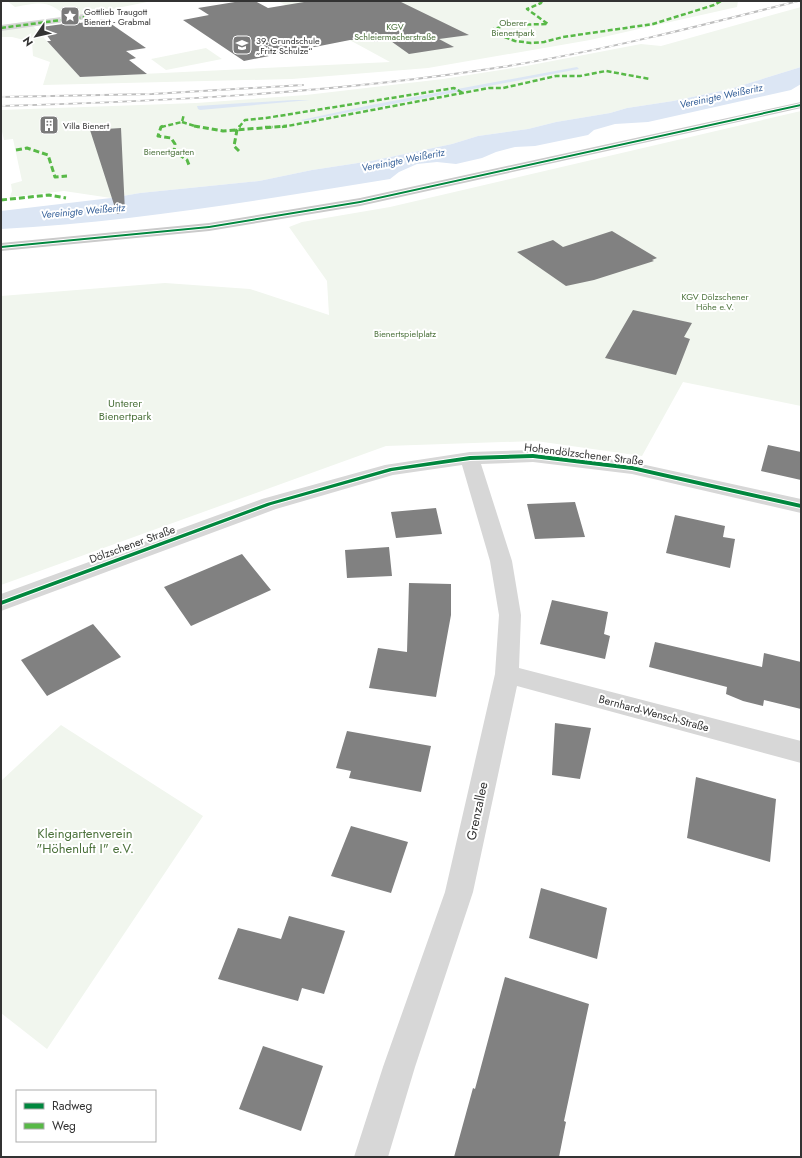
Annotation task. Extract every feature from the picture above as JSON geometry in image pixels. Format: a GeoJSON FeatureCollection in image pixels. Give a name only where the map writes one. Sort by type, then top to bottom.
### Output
{"type":"FeatureCollection","features":[{"type":"Feature","properties":{"kind":"main road"},"geometry":{"type":"LineString","coordinates":[[1,247],[210,227],[319,210],[801,105]]}},
{"type":"Feature","properties":{"kind":"street"},"geometry":{"type":"LineString","coordinates":[[1,28],[84,17]]}},
{"type":"Feature","properties":{"kind":"street","name":"Hohendölzschener Straße"},"geometry":{"type":"LineString","coordinates":[[270,504],[392,469],[470,458],[533,456],[632,468],[801,506]]}},
{"type":"Feature","properties":{"kind":"street","name":"Grenzallee"},"geometry":{"type":"LineString","coordinates":[[371,1157],[399,1067],[459,892],[507,674],[510,615],[501,561],[470,458]]}},
{"type":"Feature","properties":{"kind":"street","name":"Dölzschener Straße"},"geometry":{"type":"LineString","coordinates":[[1,604],[270,504]]}},
{"type":"Feature","properties":{"kind":"street","name":"Bernhard-Wensch-Straße"},"geometry":{"type":"LineString","coordinates":[[507,674],[801,752]]}},
{"type":"Feature","properties":{"kind":"green space"},"geometry":{"type":"Polygon","coordinates":[[[7,1],[152,1],[68,18],[50,5],[32,4],[15,7],[7,1]]]}},
{"type":"Feature","properties":{"kind":"green space"},"geometry":{"type":"Polygon","coordinates":[[[278,1],[738,1],[737,7],[590,40],[428,68],[292,79],[43,85],[50,62],[33,56],[32,42],[12,37],[1,37],[1,30],[33,26],[80,77],[390,62],[278,1]]]}},
{"type":"Feature","properties":{"kind":"green space","name":"Bienertgarten"},"geometry":{"type":"Polygon","coordinates":[[[801,7],[801,67],[730,89],[673,101],[627,108],[610,113],[556,122],[528,129],[478,136],[452,144],[371,161],[312,170],[259,181],[140,193],[111,198],[64,191],[10,197],[12,191],[11,184],[22,181],[13,139],[4,140],[1,127],[1,110],[196,103],[306,95],[443,79],[526,66],[641,44],[661,46],[801,7]]]}},
{"type":"Feature","properties":{"kind":"green space"},"geometry":{"type":"Polygon","coordinates":[[[206,48],[222,59],[166,70],[151,59],[206,48]]]}},
{"type":"Feature","properties":{"kind":"green space"},"geometry":{"type":"Polygon","coordinates":[[[801,111],[801,406],[683,382],[642,456],[536,441],[386,446],[1,585],[1,296],[165,283],[250,289],[329,315],[327,281],[289,227],[302,222],[390,207],[801,111]]]}},
{"type":"Feature","properties":{"kind":"green space","name":"Kleingartenverein \"Höhenluft I\" e.V."},"geometry":{"type":"Polygon","coordinates":[[[61,725],[203,816],[47,1049],[1,1013],[1,781],[61,725]]]}},
{"type":"Feature","properties":{"kind":"water","name":"Vereinigte Weißeritz"},"geometry":{"type":"Polygon","coordinates":[[[801,67],[801,84],[791,90],[648,122],[615,124],[594,130],[588,135],[535,146],[515,147],[496,152],[482,158],[456,164],[437,162],[417,164],[399,172],[390,179],[147,216],[50,226],[1,229],[1,211],[111,198],[140,193],[259,181],[312,170],[371,161],[452,144],[478,136],[528,129],[556,122],[610,113],[627,108],[673,101],[730,89],[801,67]]]}},
{"type":"Feature","properties":{"kind":"water"},"geometry":{"type":"Polygon","coordinates":[[[310,100],[200,110],[197,106],[310,100]]]}},
{"type":"Feature","properties":{"kind":"building"},"geometry":{"type":"Polygon","coordinates":[[[241,1],[255,1],[268,8],[310,1],[399,1],[469,35],[439,39],[454,47],[409,54],[388,39],[375,42],[371,40],[350,40],[244,61],[183,20],[209,15],[198,8],[241,1]]]}},
{"type":"Feature","properties":{"kind":"building"},"geometry":{"type":"Polygon","coordinates":[[[104,19],[146,48],[126,51],[136,58],[129,60],[147,74],[80,77],[47,41],[51,41],[41,27],[104,19]]]}},
{"type":"Feature","properties":{"kind":"building"},"geometry":{"type":"Polygon","coordinates":[[[121,128],[125,212],[117,214],[90,130],[121,128]]]}},
{"type":"Feature","properties":{"kind":"building"},"geometry":{"type":"Polygon","coordinates":[[[612,231],[657,258],[652,260],[654,261],[594,280],[566,286],[517,252],[553,240],[563,247],[612,231]]]}},
{"type":"Feature","properties":{"kind":"building"},"geometry":{"type":"Polygon","coordinates":[[[633,310],[692,323],[684,337],[690,339],[676,375],[605,358],[633,310]]]}},
{"type":"Feature","properties":{"kind":"building"},"geometry":{"type":"Polygon","coordinates":[[[768,445],[801,452],[801,480],[761,471],[768,445]]]}},
{"type":"Feature","properties":{"kind":"building"},"geometry":{"type":"Polygon","coordinates":[[[575,502],[585,537],[535,539],[527,504],[575,502]]]}},
{"type":"Feature","properties":{"kind":"building"},"geometry":{"type":"Polygon","coordinates":[[[436,508],[442,534],[396,538],[391,512],[436,508]]]}},
{"type":"Feature","properties":{"kind":"building"},"geometry":{"type":"Polygon","coordinates":[[[675,515],[725,526],[723,537],[735,539],[730,568],[666,553],[675,515]]]}},
{"type":"Feature","properties":{"kind":"building"},"geometry":{"type":"Polygon","coordinates":[[[389,547],[392,576],[347,578],[345,550],[389,547]]]}},
{"type":"Feature","properties":{"kind":"building"},"geometry":{"type":"Polygon","coordinates":[[[242,554],[271,590],[191,626],[164,587],[242,554]]]}},
{"type":"Feature","properties":{"kind":"building"},"geometry":{"type":"Polygon","coordinates":[[[409,583],[451,584],[451,615],[436,697],[369,688],[378,648],[407,652],[409,583]]]}},
{"type":"Feature","properties":{"kind":"building"},"geometry":{"type":"Polygon","coordinates":[[[552,600],[608,612],[604,634],[610,636],[605,659],[540,644],[552,600]]]}},
{"type":"Feature","properties":{"kind":"building"},"geometry":{"type":"Polygon","coordinates":[[[93,624],[121,657],[47,696],[21,660],[93,624]]]}},
{"type":"Feature","properties":{"kind":"building"},"geometry":{"type":"Polygon","coordinates":[[[655,642],[762,667],[764,653],[801,662],[801,709],[764,700],[763,706],[743,701],[726,694],[727,687],[649,667],[655,642]]]}},
{"type":"Feature","properties":{"kind":"building"},"geometry":{"type":"Polygon","coordinates":[[[555,723],[591,728],[580,779],[552,775],[555,723]]]}},
{"type":"Feature","properties":{"kind":"building"},"geometry":{"type":"Polygon","coordinates":[[[347,731],[431,746],[421,792],[349,778],[351,771],[336,768],[347,731]]]}},
{"type":"Feature","properties":{"kind":"building"},"geometry":{"type":"Polygon","coordinates":[[[696,777],[776,799],[770,862],[687,838],[696,777]]]}},
{"type":"Feature","properties":{"kind":"building"},"geometry":{"type":"Polygon","coordinates":[[[351,826],[408,842],[391,893],[331,876],[351,826]]]}},
{"type":"Feature","properties":{"kind":"building"},"geometry":{"type":"Polygon","coordinates":[[[541,888],[607,908],[597,959],[529,938],[541,888]]]}},
{"type":"Feature","properties":{"kind":"building"},"geometry":{"type":"Polygon","coordinates":[[[289,916],[345,931],[324,994],[302,988],[298,1001],[218,979],[238,928],[281,939],[289,916]]]}},
{"type":"Feature","properties":{"kind":"building"},"geometry":{"type":"Polygon","coordinates":[[[505,977],[589,1004],[564,1121],[566,1122],[559,1157],[454,1157],[473,1088],[475,1089],[505,977]]]}},
{"type":"Feature","properties":{"kind":"building"},"geometry":{"type":"Polygon","coordinates":[[[263,1046],[323,1066],[301,1131],[239,1109],[263,1046]]]}},
{"type":"Feature","properties":{"kind":"waterway"},"geometry":{"type":"LineString","coordinates":[[303,120],[577,68]]}},
{"type":"Feature","properties":{"kind":"railway"},"geometry":{"type":"LineString","coordinates":[[1,106],[252,94],[440,76],[539,61],[613,46],[798,1]]}},
{"type":"Feature","properties":{"kind":"railway"},"geometry":{"type":"LineString","coordinates":[[1,97],[152,94],[303,85]]}},
{"type":"Feature","properties":{"kind":"marked path"},"geometry":{"type":"LineString","coordinates":[[542,1],[541,3],[527,9],[548,24],[514,24],[500,26],[494,29],[496,34],[515,41],[531,43],[544,42],[563,37],[653,24],[714,5],[721,1]]}},
{"type":"Feature","properties":{"kind":"marked path"},"geometry":{"type":"LineString","coordinates":[[1,28],[84,17]]}},
{"type":"Feature","properties":{"kind":"marked path"},"geometry":{"type":"LineString","coordinates":[[182,122],[202,129],[231,131],[264,127],[279,128],[489,88],[503,88],[556,76],[580,76],[606,71],[650,79]]}},
{"type":"Feature","properties":{"kind":"marked path"},"geometry":{"type":"LineString","coordinates":[[239,151],[234,146],[237,130],[245,120],[266,118],[454,88],[463,93]]}},
{"type":"Feature","properties":{"kind":"marked path"},"geometry":{"type":"LineString","coordinates":[[184,114],[182,122],[161,127],[158,136],[171,138],[175,144],[174,151],[187,160],[189,165]]}},
{"type":"Feature","properties":{"kind":"marked path"},"geometry":{"type":"LineString","coordinates":[[16,150],[27,148],[48,155],[55,177],[67,176]]}},
{"type":"Feature","properties":{"kind":"marked path"},"geometry":{"type":"LineString","coordinates":[[1,200],[49,195],[66,198]]}},
{"type":"Feature","properties":{"kind":"cycle path"},"geometry":{"type":"LineString","coordinates":[[1,247],[209,227],[360,202],[801,105]]}},
{"type":"Feature","properties":{"kind":"cycle path"},"geometry":{"type":"LineString","coordinates":[[1,603],[269,504],[392,469],[470,458],[533,456],[632,468],[801,506]]}},
{"type":"Feature","properties":{"kind":"place","name":"Gottlieb Traugott Bienert - Grabmal"},"geometry":{"type":"Point","coordinates":[70,16]}},
{"type":"Feature","properties":{"kind":"place","name":"39. Grundschule „Fritz Schulze“"},"geometry":{"type":"Point","coordinates":[242,45]}},
{"type":"Feature","properties":{"kind":"place","name":"Villa Bienert"},"geometry":{"type":"Point","coordinates":[49,125]}},
{"type":"Feature","properties":{"kind":"park label","name":"Oberer Bienertpark"},"geometry":{"type":"Point","coordinates":[513,28]}},
{"type":"Feature","properties":{"kind":"park label","name":"KGV Schleiermacherstraße"},"geometry":{"type":"Point","coordinates":[395,32]}},
{"type":"Feature","properties":{"kind":"park label","name":"KGV Dölzschener Höhe e.V."},"geometry":{"type":"Point","coordinates":[715,302]}},
{"type":"Feature","properties":{"kind":"park label","name":"Bienertspielplatz"},"geometry":{"type":"Point","coordinates":[405,333]}},
{"type":"Feature","properties":{"kind":"park label","name":"Unterer Bienertpark"},"geometry":{"type":"Point","coordinates":[125,409]}}]}
